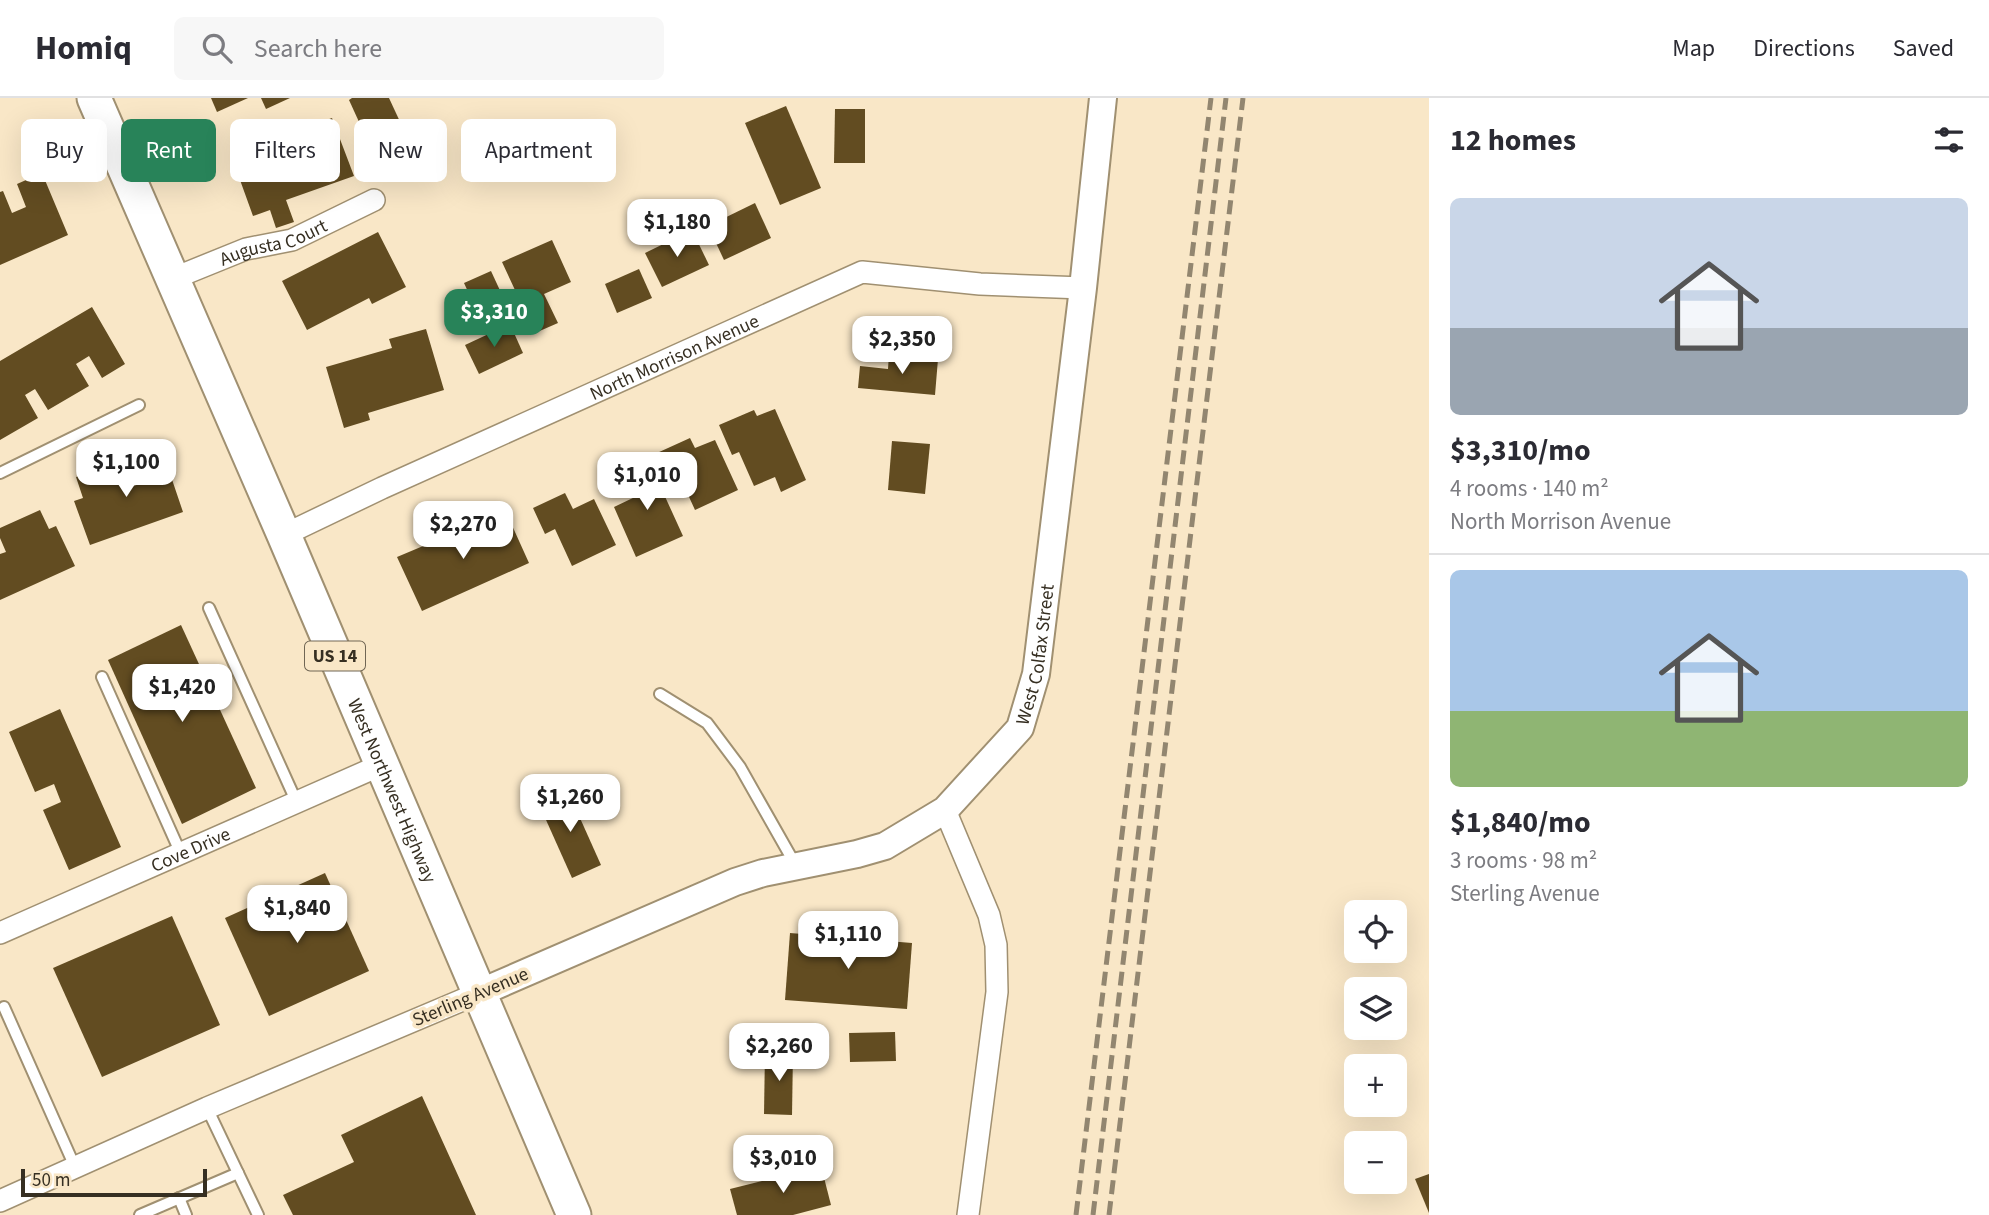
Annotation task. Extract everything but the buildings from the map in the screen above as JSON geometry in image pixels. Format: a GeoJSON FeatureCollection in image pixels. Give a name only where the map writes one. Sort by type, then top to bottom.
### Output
{"type":"FeatureCollection","features":[{"type":"Feature","properties":{"kind":"main road","name":"West Northwest Highway"},"geometry":{"type":"LineString","coordinates":[[94,98],[574,1215]]}},
{"type":"Feature","properties":{"kind":"street","name":"West Colfax Street"},"geometry":{"type":"LineString","coordinates":[[945,810],[1020,727],[1036,674],[1103,98]]}},
{"type":"Feature","properties":{"kind":"street","name":"Augusta Court"},"geometry":{"type":"LineString","coordinates":[[172,279],[246,249],[292,240],[374,200]]}},
{"type":"Feature","properties":{"kind":"street","name":"North Morrison Avenue"},"geometry":{"type":"LineString","coordinates":[[284,535],[382,488],[862,272],[981,284],[1083,288]]}},
{"type":"Feature","properties":{"kind":"street","name":"Cove Drive"},"geometry":{"type":"LineString","coordinates":[[0,933],[381,765]]}},
{"type":"Feature","properties":{"kind":"street","name":"Sterling Avenue"},"geometry":{"type":"LineString","coordinates":[[0,1201],[207,1108],[735,882],[763,873],[885,846],[945,810]]}},
{"type":"Feature","properties":{"kind":"street"},"geometry":{"type":"LineString","coordinates":[[945,810],[989,915],[996,945],[997,992],[968,1215]]}},
{"type":"Feature","properties":{"kind":"lane"},"geometry":{"type":"LineString","coordinates":[[0,473],[139,405]]}},
{"type":"Feature","properties":{"kind":"lane"},"geometry":{"type":"LineString","coordinates":[[209,608],[297,803]]}},
{"type":"Feature","properties":{"kind":"lane"},"geometry":{"type":"LineString","coordinates":[[102,677],[181,854]]}},
{"type":"Feature","properties":{"kind":"lane"},"geometry":{"type":"LineString","coordinates":[[660,694],[707,723],[740,767],[796,867]]}},
{"type":"Feature","properties":{"kind":"lane"},"geometry":{"type":"LineString","coordinates":[[4,1007],[75,1167]]}},
{"type":"Feature","properties":{"kind":"lane"},"geometry":{"type":"LineString","coordinates":[[207,1108],[258,1215]]}},
{"type":"Feature","properties":{"kind":"lane"},"geometry":{"type":"LineString","coordinates":[[140,1215],[238,1173]]}},
{"type":"Feature","properties":{"kind":"lane"},"geometry":{"type":"LineString","coordinates":[[179,1198],[186,1215]]}},
{"type":"Feature","properties":{"kind":"railway"},"geometry":{"type":"LineString","coordinates":[[1076,1215],[1211,98]]}},
{"type":"Feature","properties":{"kind":"railway"},"geometry":{"type":"LineString","coordinates":[[1093,1215],[1226,98]]}},
{"type":"Feature","properties":{"kind":"railway"},"geometry":{"type":"LineString","coordinates":[[1109,1215],[1243,98]]}}]}
